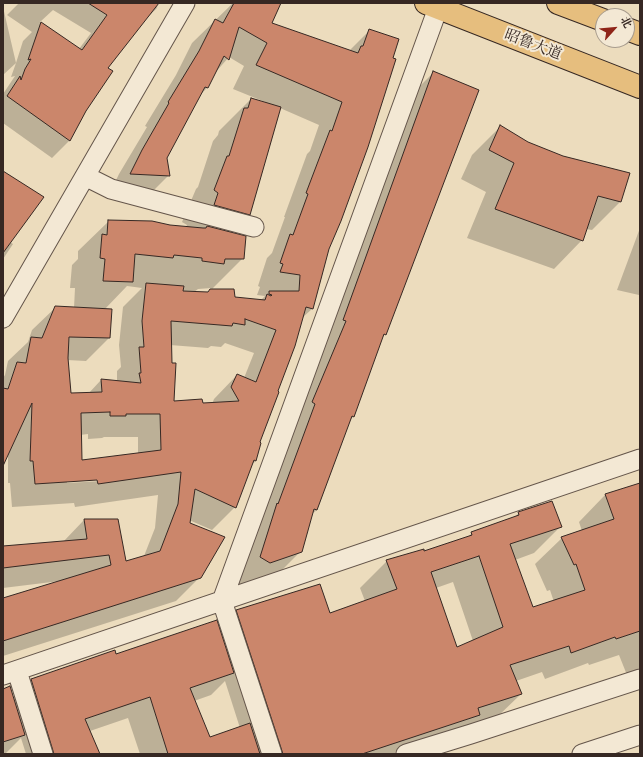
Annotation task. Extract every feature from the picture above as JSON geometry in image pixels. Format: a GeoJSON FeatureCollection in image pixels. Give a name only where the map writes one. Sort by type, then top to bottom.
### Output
{"type":"FeatureCollection","features":[{"type":"Feature","properties":{"kind":"highway"},"geometry":{"type":"LineString","coordinates":[[558,3],[595,17]]}},
{"type":"Feature","properties":{"kind":"highway","name":"昭鲁大道"},"geometry":{"type":"LineString","coordinates":[[432,5],[640,87]]}},
{"type":"Feature","properties":{"kind":"street"},"geometry":{"type":"LineString","coordinates":[[3,318],[185,3]]}},
{"type":"Feature","properties":{"kind":"street"},"geometry":{"type":"LineString","coordinates":[[272,754],[222,601],[432,5]]}},
{"type":"Feature","properties":{"kind":"street"},"geometry":{"type":"LineString","coordinates":[[85,176],[111,189],[254,227]]}},
{"type":"Feature","properties":{"kind":"street"},"geometry":{"type":"LineString","coordinates":[[43,754],[10,673],[640,460]]}},
{"type":"Feature","properties":{"kind":"street"},"geometry":{"type":"LineString","coordinates":[[406,754],[640,679]]}},
{"type":"Feature","properties":{"kind":"street"},"geometry":{"type":"LineString","coordinates":[[582,754],[640,735]]}},
{"type":"Feature","properties":{"kind":"building"},"geometry":{"type":"Polygon","coordinates":[[[88,3],[159,3],[108,68],[113,71],[86,111],[70,141],[7,96],[20,76],[21,80],[31,59],[28,60],[41,22],[82,50],[107,15],[88,3]]]}},
{"type":"Feature","properties":{"kind":"building"},"geometry":{"type":"Polygon","coordinates":[[[234,3],[281,3],[272,23],[358,53],[361,46],[363,46],[369,29],[399,39],[393,58],[396,59],[368,147],[341,221],[329,249],[313,309],[306,307],[295,346],[260,442],[256,461],[254,460],[236,508],[195,489],[190,523],[225,537],[201,578],[3,641],[3,598],[111,565],[109,555],[3,568],[3,546],[87,539],[84,519],[118,519],[126,561],[160,551],[178,504],[181,472],[98,484],[97,480],[35,484],[33,461],[30,461],[32,403],[3,466],[3,388],[8,389],[17,362],[26,363],[31,337],[42,338],[55,306],[112,309],[110,338],[69,337],[68,358],[71,393],[102,392],[101,379],[141,383],[139,373],[141,373],[139,347],[144,347],[142,321],[146,283],[184,286],[183,291],[208,292],[210,289],[234,289],[235,297],[265,300],[267,294],[272,295],[269,294],[269,291],[299,291],[300,275],[280,272],[283,264],[280,263],[290,234],[293,235],[308,194],[306,193],[330,130],[332,131],[342,102],[256,65],[267,43],[239,27],[229,60],[224,56],[208,88],[205,87],[167,158],[170,176],[130,174],[169,103],[168,102],[199,51],[215,19],[223,23],[234,3]],[[245,319],[245,325],[233,323],[232,326],[171,321],[172,363],[176,363],[174,401],[202,399],[203,403],[239,401],[231,387],[237,374],[256,382],[276,330],[245,319]],[[110,412],[81,413],[82,460],[161,450],[160,414],[126,414],[126,416],[110,416],[110,412]]]}},
{"type":"Feature","properties":{"kind":"building"},"geometry":{"type":"Polygon","coordinates":[[[433,71],[479,90],[386,335],[384,334],[354,417],[352,416],[317,510],[314,509],[302,552],[270,563],[260,557],[277,503],[278,504],[315,404],[312,402],[346,321],[343,320],[433,71]]]}},
{"type":"Feature","properties":{"kind":"building"},"geometry":{"type":"Polygon","coordinates":[[[251,98],[281,107],[250,215],[214,205],[218,193],[214,190],[227,156],[229,156],[244,108],[248,108],[251,98]]]}},
{"type":"Feature","properties":{"kind":"building"},"geometry":{"type":"Polygon","coordinates":[[[500,125],[528,142],[563,156],[630,173],[621,202],[598,196],[583,241],[495,209],[514,163],[489,150],[500,125]]]}},
{"type":"Feature","properties":{"kind":"building"},"geometry":{"type":"Polygon","coordinates":[[[3,171],[44,197],[3,253],[3,171]]]}},
{"type":"Feature","properties":{"kind":"building"},"geometry":{"type":"Polygon","coordinates":[[[108,220],[152,221],[170,225],[203,228],[206,228],[207,226],[246,236],[244,259],[225,259],[224,264],[202,261],[202,258],[174,255],[173,258],[135,254],[133,282],[103,281],[105,259],[100,258],[102,234],[107,235],[108,220]]]}},
{"type":"Feature","properties":{"kind":"building"},"geometry":{"type":"Polygon","coordinates":[[[640,483],[640,631],[616,639],[615,637],[571,653],[569,646],[510,665],[522,694],[478,708],[480,715],[362,754],[283,754],[236,610],[320,584],[330,613],[397,589],[386,560],[424,549],[424,551],[472,535],[471,532],[519,515],[518,512],[552,501],[562,527],[510,544],[533,607],[585,590],[576,564],[574,565],[561,537],[614,519],[605,494],[640,483]],[[479,556],[431,572],[457,647],[503,627],[479,556]]]}},
{"type":"Feature","properties":{"kind":"building"},"geometry":{"type":"Polygon","coordinates":[[[217,620],[234,673],[190,688],[210,737],[250,723],[260,754],[168,754],[150,697],[85,719],[100,754],[54,754],[31,679],[115,650],[116,654],[217,620]]]}},
{"type":"Feature","properties":{"kind":"building"},"geometry":{"type":"Polygon","coordinates":[[[10,686],[25,735],[3,742],[3,689],[10,686]]]}}]}
